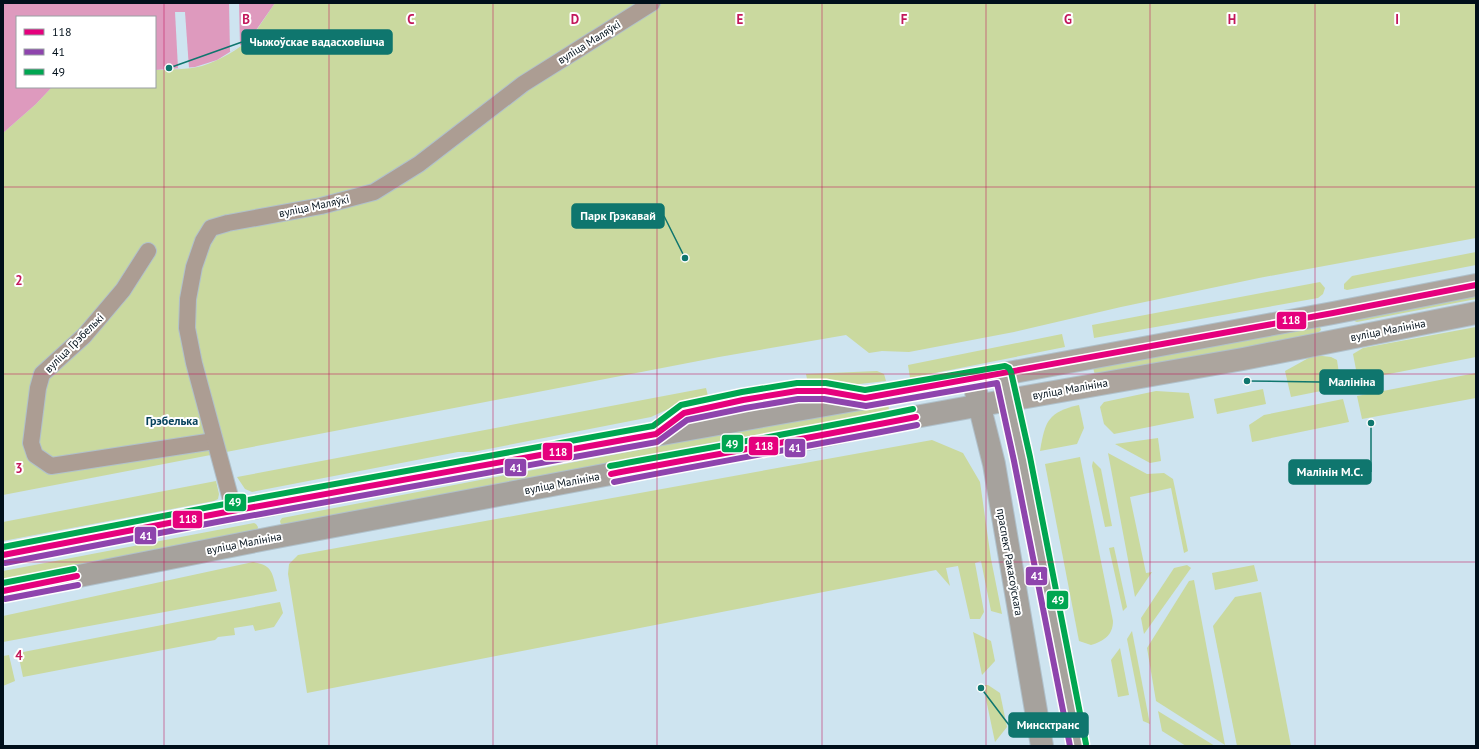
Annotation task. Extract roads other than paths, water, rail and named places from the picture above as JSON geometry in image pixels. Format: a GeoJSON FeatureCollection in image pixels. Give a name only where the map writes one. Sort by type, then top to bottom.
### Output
{"type":"FeatureCollection","features":[{"type":"Feature","properties":{"kind":"main road"},"geometry":{"type":"LineString","coordinates":[[3,555],[234,511],[664,433],[1003,374],[1476,284]]}},
{"type":"Feature","properties":{"kind":"main road","name":"вуліца Малініна"},"geometry":{"type":"LineString","coordinates":[[3,591],[271,538],[724,453],[812,438],[904,419],[1243,359],[1476,313]]}},
{"type":"Feature","properties":{"kind":"main road"},"geometry":{"type":"LineString","coordinates":[[1003,374],[1022,459],[1078,746]]}},
{"type":"Feature","properties":{"kind":"main road","name":"праспект Ракасоўскага"},"geometry":{"type":"LineString","coordinates":[[973,379],[994,464],[1042,746]]}},
{"type":"Feature","properties":{"kind":"main road"},"geometry":{"type":"LineString","coordinates":[[265,506],[271,538]]}},
{"type":"Feature","properties":{"kind":"street","name":"вуліца Маляўкі"},"geometry":{"type":"LineString","coordinates":[[234,511],[214,441],[194,363],[187,328],[188,299],[194,267],[202,241],[211,228],[228,223],[321,206],[374,192],[419,164],[523,84],[652,3]]}},
{"type":"Feature","properties":{"kind":"street","name":"вуліца Грэбелькі"},"geometry":{"type":"LineString","coordinates":[[148,251],[123,290],[99,319],[84,336],[42,374],[38,388],[31,443],[35,455],[51,466],[214,441]]}},
{"type":"Feature","properties":{"kind":"place","name":"Чыжоўскае вадасховішча"},"geometry":{"type":"Point","coordinates":[169,68]}},
{"type":"Feature","properties":{"kind":"place","name":"Парк Грэкавай"},"geometry":{"type":"Point","coordinates":[685,258]}},
{"type":"Feature","properties":{"kind":"place","name":"Малініна"},"geometry":{"type":"Point","coordinates":[1247,381]}},
{"type":"Feature","properties":{"kind":"place","name":"Малінін М.С."},"geometry":{"type":"Point","coordinates":[1371,423]}},
{"type":"Feature","properties":{"kind":"place","name":"Минсктранс"},"geometry":{"type":"Point","coordinates":[981,688]}},
{"type":"Feature","properties":{"kind":"district","name":"Грэбелька"},"geometry":{"type":"Point","coordinates":[172,420]}}]}
